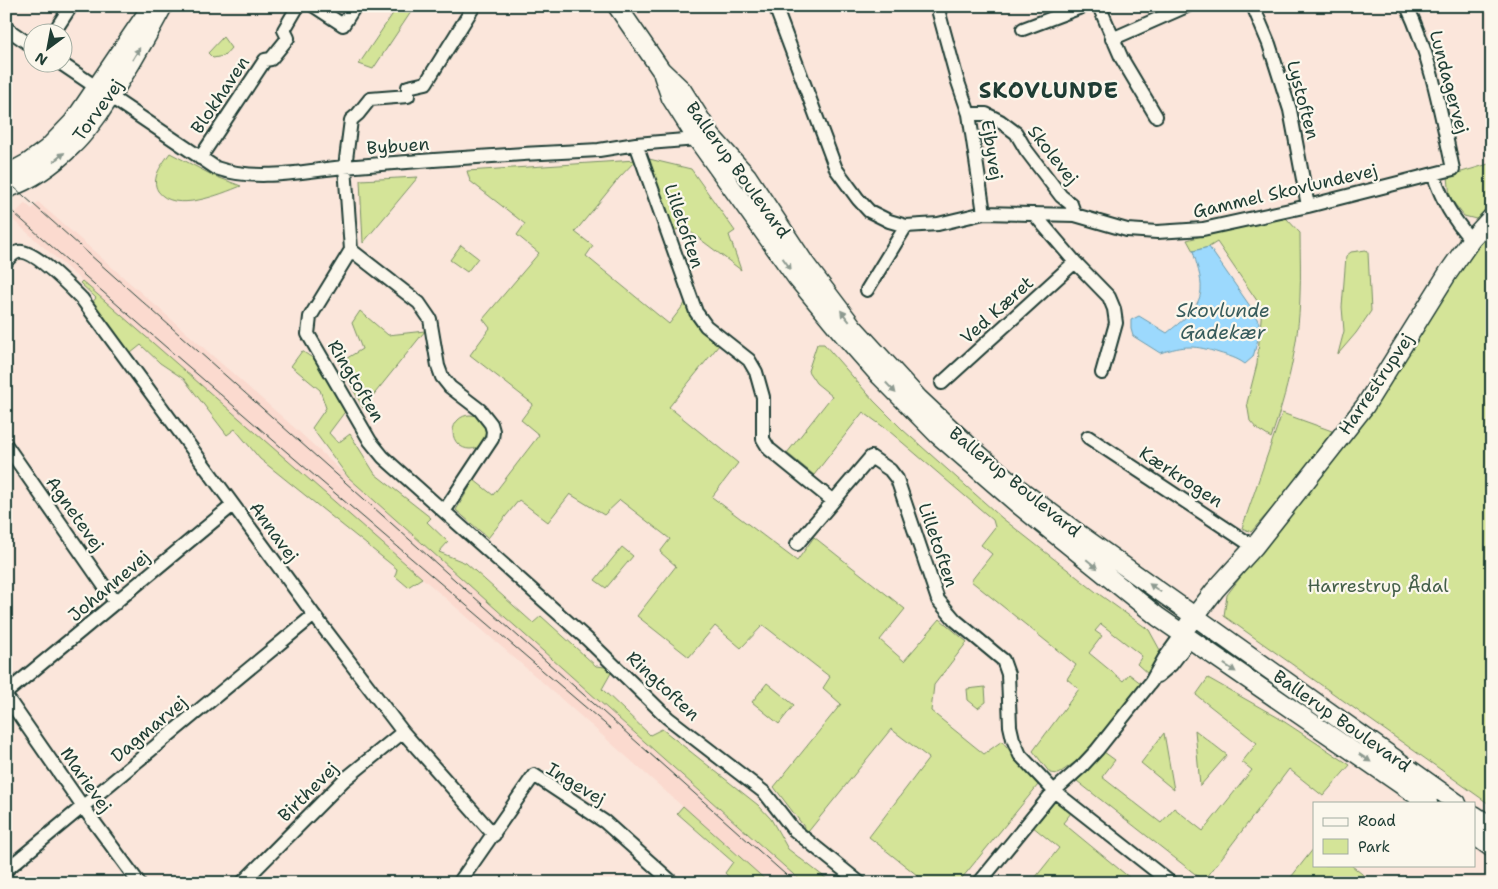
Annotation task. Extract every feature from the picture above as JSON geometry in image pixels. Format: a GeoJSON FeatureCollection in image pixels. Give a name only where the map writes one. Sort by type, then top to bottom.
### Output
{"type":"FeatureCollection","features":[{"type":"Feature","properties":{"kind":"street"},"geometry":{"type":"LineString","coordinates":[[61,22],[71,6]]}},
{"type":"Feature","properties":{"kind":"street","name":"Torvevej"},"geometry":{"type":"LineString","coordinates":[[6,189],[19,184],[54,162],[74,144],[151,6]]}},
{"type":"Feature","properties":{"kind":"street","name":"Torvevej"},"geometry":{"type":"LineString","coordinates":[[6,175],[28,163],[47,149],[104,92],[163,6]]}},
{"type":"Feature","properties":{"kind":"street","name":"Blokhaven"},"geometry":{"type":"LineString","coordinates":[[200,158],[265,60],[272,59],[288,38],[284,30],[298,6]]}},
{"type":"Feature","properties":{"kind":"street"},"geometry":{"type":"LineString","coordinates":[[314,6],[343,25],[356,6]]}},
{"type":"Feature","properties":{"kind":"street"},"geometry":{"type":"LineString","coordinates":[[445,510],[492,439],[492,424],[480,410],[450,387],[442,377],[438,366],[430,319],[419,303],[351,250],[345,167],[351,120],[370,99],[408,96],[408,87],[426,83],[474,6]]}},
{"type":"Feature","properties":{"kind":"street","name":"Ballerup Boulevard"},"geometry":{"type":"LineString","coordinates":[[617,6],[661,70],[671,98],[703,135],[748,176],[801,258],[842,312],[867,343],[919,399],[1019,489],[1079,534],[1456,802]]}},
{"type":"Feature","properties":{"kind":"street","name":"Gammel Skovlundevej"},"geometry":{"type":"LineString","coordinates":[[775,6],[836,169],[858,199],[869,210],[889,221],[906,226],[938,224],[984,213],[1075,215],[1128,230],[1157,232],[1203,230],[1308,206],[1453,169]]}},
{"type":"Feature","properties":{"kind":"street","name":"Ejbyvej"},"geometry":{"type":"LineString","coordinates":[[936,6],[969,114],[984,213]]}},
{"type":"Feature","properties":{"kind":"street"},"geometry":{"type":"LineString","coordinates":[[1023,29],[1084,6]]}},
{"type":"Feature","properties":{"kind":"street"},"geometry":{"type":"LineString","coordinates":[[1099,6],[1122,59],[1156,116]]}},
{"type":"Feature","properties":{"kind":"street"},"geometry":{"type":"LineString","coordinates":[[1112,39],[1187,6]]}},
{"type":"Feature","properties":{"kind":"street","name":"Lystoften"},"geometry":{"type":"LineString","coordinates":[[1252,6],[1269,44],[1290,110],[1308,206]]}},
{"type":"Feature","properties":{"kind":"street","name":"Lundagervej"},"geometry":{"type":"LineString","coordinates":[[1407,6],[1415,23],[1436,87],[1453,169]]}},
{"type":"Feature","properties":{"kind":"street"},"geometry":{"type":"LineString","coordinates":[[6,28],[22,39]]}},
{"type":"Feature","properties":{"kind":"street","name":"Bybuen"},"geometry":{"type":"LineString","coordinates":[[72,71],[216,168],[228,172],[251,175],[599,150],[703,135]]}},
{"type":"Feature","properties":{"kind":"street","name":"Skolevej"},"geometry":{"type":"LineString","coordinates":[[969,114],[986,114],[1000,121],[1016,133],[1026,150],[1062,196],[1071,204],[1075,215]]}},
{"type":"Feature","properties":{"kind":"street","name":"Ballerup Boulevard"},"geometry":{"type":"LineString","coordinates":[[703,135],[730,182],[767,237],[814,300],[912,410],[960,455],[1117,585],[1186,637],[1427,802]]}},
{"type":"Feature","properties":{"kind":"street","name":"Lilletoften"},"geometry":{"type":"LineString","coordinates":[[636,144],[696,312],[706,326],[749,360],[756,372],[763,397],[763,439],[769,449],[832,501]]}},
{"type":"Feature","properties":{"kind":"street"},"geometry":{"type":"LineString","coordinates":[[1433,174],[1443,202],[1471,240]]}},
{"type":"Feature","properties":{"kind":"street"},"geometry":{"type":"LineString","coordinates":[[1034,214],[1075,262],[1109,297],[1114,309],[1116,323],[1102,373]]}},
{"type":"Feature","properties":{"kind":"street","name":"Harrestrupvej"},"geometry":{"type":"LineString","coordinates":[[1186,637],[1200,619],[1215,590],[1254,547],[1365,406],[1448,273],[1471,240],[1492,217]]}},
{"type":"Feature","properties":{"kind":"street"},"geometry":{"type":"LineString","coordinates":[[867,290],[906,226]]}},
{"type":"Feature","properties":{"kind":"street","name":"Ringtoften"},"geometry":{"type":"LineString","coordinates":[[351,250],[310,316],[308,334],[370,441],[383,457],[445,510],[588,639],[668,718],[765,793],[793,828],[860,883]]}},
{"type":"Feature","properties":{"kind":"street","name":"Annavej"},"geometry":{"type":"LineString","coordinates":[[6,262],[11,256],[19,252],[26,252],[40,261],[82,299],[314,615],[403,732],[494,835]]}},
{"type":"Feature","properties":{"kind":"street","name":"Ved Kæret"},"geometry":{"type":"LineString","coordinates":[[942,383],[1075,262]]}},
{"type":"Feature","properties":{"kind":"street","name":"Kærkrogen"},"geometry":{"type":"LineString","coordinates":[[1088,437],[1254,547]]}},
{"type":"Feature","properties":{"kind":"street","name":"Agnetevej"},"geometry":{"type":"LineString","coordinates":[[6,445],[116,603]]}},
{"type":"Feature","properties":{"kind":"street","name":"Lilletoften"},"geometry":{"type":"LineString","coordinates":[[797,544],[871,457],[894,475],[938,600],[954,620],[1003,660],[1008,674],[1010,726],[1013,744],[1020,755],[1054,790],[1172,883]]}},
{"type":"Feature","properties":{"kind":"street","name":"Johannevej"},"geometry":{"type":"LineString","coordinates":[[6,695],[233,505]]}},
{"type":"Feature","properties":{"kind":"street","name":"Dagmarvej"},"geometry":{"type":"LineString","coordinates":[[6,870],[314,615]]}},
{"type":"Feature","properties":{"kind":"street"},"geometry":{"type":"LineString","coordinates":[[979,883],[1054,790],[1092,755],[1151,682],[1164,659],[1186,637]]}},
{"type":"Feature","properties":{"kind":"street","name":"Marievej"},"geometry":{"type":"LineString","coordinates":[[6,695],[83,807],[139,883]]}},
{"type":"Feature","properties":{"kind":"street","name":"Birthevej"},"geometry":{"type":"LineString","coordinates":[[242,883],[344,780],[403,732]]}},
{"type":"Feature","properties":{"kind":"street","name":"Ingevej"},"geometry":{"type":"LineString","coordinates":[[460,882],[534,775],[605,822],[673,883]]}},
{"type":"Feature","properties":{"kind":"street"},"geometry":{"type":"LineString","coordinates":[[1476,816],[1492,827]]}},
{"type":"Feature","properties":{"kind":"street"},"geometry":{"type":"LineString","coordinates":[[1476,836],[1492,848]]}},
{"type":"Feature","properties":{"kind":"shaded area"},"geometry":{"type":"Polygon","coordinates":[[[38,202],[297,430],[803,883],[769,883],[541,681],[166,356],[11,218],[25,203],[32,209],[38,202]]]}},
{"type":"Feature","properties":{"kind":"green space"},"geometry":{"type":"Polygon","coordinates":[[[398,6],[415,6],[373,69],[359,64],[398,6]]]}},
{"type":"Feature","properties":{"kind":"green space"},"geometry":{"type":"Polygon","coordinates":[[[223,37],[231,48],[224,56],[213,58],[208,53],[223,37]]]}},
{"type":"Feature","properties":{"kind":"green space"},"geometry":{"type":"Polygon","coordinates":[[[170,153],[212,175],[241,186],[210,197],[186,202],[165,198],[158,191],[156,176],[170,153]]]}},
{"type":"Feature","properties":{"kind":"green space"},"geometry":{"type":"Polygon","coordinates":[[[649,159],[691,169],[735,231],[729,235],[741,270],[684,227],[673,231],[649,159]]]}},
{"type":"Feature","properties":{"kind":"green space"},"geometry":{"type":"Polygon","coordinates":[[[636,160],[575,232],[593,246],[586,256],[669,324],[686,302],[696,325],[719,345],[669,407],[738,463],[712,497],[797,561],[814,537],[905,609],[880,640],[904,661],[940,619],[967,642],[934,685],[931,711],[984,754],[1002,741],[1038,785],[958,883],[927,883],[869,837],[929,758],[891,729],[808,832],[774,787],[841,704],[823,688],[830,677],[763,625],[741,648],[715,626],[689,657],[637,616],[676,566],[660,552],[670,539],[620,500],[604,515],[570,494],[548,522],[519,500],[488,538],[456,510],[474,480],[493,495],[539,435],[521,420],[533,404],[470,355],[490,328],[483,319],[539,253],[517,235],[525,224],[470,181],[467,171],[636,160]]]}},
{"type":"Feature","properties":{"kind":"green space"},"geometry":{"type":"Polygon","coordinates":[[[1492,163],[1492,209],[1480,220],[1464,216],[1450,198],[1448,176],[1492,163]]]}},
{"type":"Feature","properties":{"kind":"green space"},"geometry":{"type":"Polygon","coordinates":[[[418,177],[363,243],[360,180],[418,177]]]}},
{"type":"Feature","properties":{"kind":"green space"},"geometry":{"type":"Polygon","coordinates":[[[1286,218],[1300,233],[1299,313],[1291,368],[1271,438],[1257,429],[1250,421],[1247,403],[1257,364],[1262,308],[1217,242],[1209,247],[1193,251],[1187,240],[1266,219],[1286,218]]]}},
{"type":"Feature","properties":{"kind":"green space","name":"Harrestrup Ådal"},"geometry":{"type":"Polygon","coordinates":[[[1492,225],[1492,806],[1224,616],[1227,595],[1392,375],[1464,261],[1492,225]]]}},
{"type":"Feature","properties":{"kind":"green space"},"geometry":{"type":"Polygon","coordinates":[[[461,245],[478,258],[467,272],[450,260],[461,245]]]}},
{"type":"Feature","properties":{"kind":"green space"},"geometry":{"type":"Polygon","coordinates":[[[1366,250],[1368,253],[1371,311],[1338,354],[1344,331],[1342,307],[1346,256],[1351,252],[1366,250]]]}},
{"type":"Feature","properties":{"kind":"green space"},"geometry":{"type":"Polygon","coordinates":[[[82,281],[422,578],[408,587],[395,576],[397,569],[260,459],[235,429],[227,435],[184,379],[160,363],[141,345],[131,353],[91,304],[96,298],[80,283],[82,281]]]}},
{"type":"Feature","properties":{"kind":"green space"},"geometry":{"type":"Polygon","coordinates":[[[360,311],[388,335],[425,331],[363,408],[339,363],[362,349],[352,323],[360,311]]]}},
{"type":"Feature","properties":{"kind":"green space"},"geometry":{"type":"Polygon","coordinates":[[[817,344],[824,344],[874,401],[903,430],[1002,518],[1096,592],[1149,630],[1160,650],[1149,675],[1137,664],[1142,656],[1101,624],[1095,631],[1102,636],[1089,653],[1123,681],[1129,674],[1142,684],[1081,758],[1058,774],[1050,773],[1033,751],[1079,689],[1067,679],[1076,665],[971,581],[992,554],[981,545],[995,527],[993,520],[889,431],[863,412],[814,475],[787,453],[832,396],[816,383],[808,371],[817,344]]]}},
{"type":"Feature","properties":{"kind":"green space"},"geometry":{"type":"Polygon","coordinates":[[[302,351],[323,365],[347,409],[329,433],[338,443],[350,434],[375,474],[431,518],[427,522],[448,542],[439,552],[466,563],[533,623],[541,616],[596,666],[605,667],[611,673],[602,689],[650,735],[662,729],[758,805],[771,819],[788,849],[832,883],[803,883],[348,477],[312,428],[326,408],[320,390],[291,366],[302,351]]]}},
{"type":"Feature","properties":{"kind":"green space"},"geometry":{"type":"Polygon","coordinates":[[[1282,413],[1332,431],[1290,488],[1251,532],[1242,528],[1282,413]]]}},
{"type":"Feature","properties":{"kind":"green space"},"geometry":{"type":"Polygon","coordinates":[[[470,415],[482,420],[487,432],[482,444],[470,449],[458,444],[453,432],[458,420],[470,415]]]}},
{"type":"Feature","properties":{"kind":"green space"},"geometry":{"type":"Polygon","coordinates":[[[622,547],[633,556],[606,588],[595,580],[622,547]]]}},
{"type":"Feature","properties":{"kind":"green space"},"geometry":{"type":"Polygon","coordinates":[[[1208,678],[1277,717],[1350,765],[1323,796],[1289,769],[1204,881],[1077,781],[1104,752],[1115,760],[1102,777],[1161,823],[1174,808],[1203,831],[1252,770],[1242,762],[1257,743],[1196,695],[1208,678]]]}},
{"type":"Feature","properties":{"kind":"green space"},"geometry":{"type":"Polygon","coordinates":[[[767,683],[794,705],[779,724],[752,702],[767,683]]]}},
{"type":"Feature","properties":{"kind":"green space"},"geometry":{"type":"Polygon","coordinates":[[[985,687],[986,702],[978,708],[968,700],[967,689],[985,687]]]}},
{"type":"Feature","properties":{"kind":"green space"},"geometry":{"type":"Polygon","coordinates":[[[1195,730],[1227,755],[1200,786],[1195,730]]]}},
{"type":"Feature","properties":{"kind":"green space"},"geometry":{"type":"Polygon","coordinates":[[[1164,733],[1174,790],[1141,763],[1164,733]]]}},
{"type":"Feature","properties":{"kind":"green space"},"geometry":{"type":"Polygon","coordinates":[[[1054,799],[1071,813],[1063,823],[1136,883],[1031,883],[1059,848],[1032,826],[1054,799]]]}},
{"type":"Feature","properties":{"kind":"green space"},"geometry":{"type":"Polygon","coordinates":[[[683,806],[769,883],[734,883],[725,873],[733,862],[677,813],[683,806]]]}},
{"type":"Feature","properties":{"kind":"green space"},"geometry":{"type":"Polygon","coordinates":[[[1313,849],[1313,866],[1352,866],[1373,883],[1291,883],[1288,881],[1313,849]]]}},
{"type":"Feature","properties":{"kind":"water","name":"Skovlunde Gadekær"},"geometry":{"type":"Polygon","coordinates":[[[1209,247],[1252,309],[1259,323],[1258,339],[1253,357],[1245,364],[1230,356],[1196,347],[1176,348],[1160,353],[1133,336],[1131,320],[1139,316],[1167,333],[1193,309],[1200,297],[1201,285],[1193,251],[1209,247]]]}},
{"type":"Feature","properties":{"kind":"tram line"},"geometry":{"type":"LineString","coordinates":[[6,180],[795,883]]}},
{"type":"Feature","properties":{"kind":"tram line"},"geometry":{"type":"LineString","coordinates":[[6,206],[281,447],[611,729]]}},
{"type":"Feature","properties":{"kind":"district","name":"SKOVLUNDE"},"geometry":{"type":"Point","coordinates":[1049,90]}}]}
